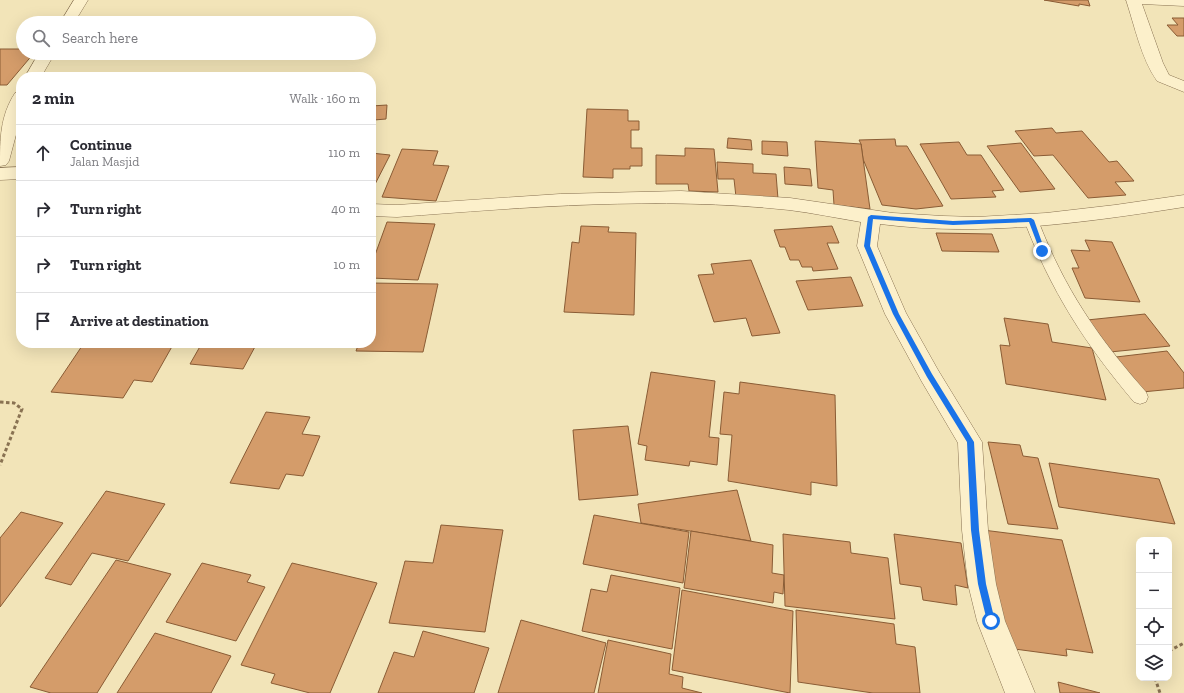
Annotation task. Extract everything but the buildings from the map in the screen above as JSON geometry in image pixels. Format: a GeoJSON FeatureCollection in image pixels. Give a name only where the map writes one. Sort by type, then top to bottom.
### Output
{"type":"FeatureCollection","features":[{"type":"Feature","properties":{"kind":"street"},"geometry":{"type":"LineString","coordinates":[[71,16],[81,0]]}},
{"type":"Feature","properties":{"kind":"street"},"geometry":{"type":"LineString","coordinates":[[1184,2],[1133,0],[1155,63],[1163,78],[1184,87]]}},
{"type":"Feature","properties":{"kind":"street"},"geometry":{"type":"LineString","coordinates":[[36,72],[44,60]]}},
{"type":"Feature","properties":{"kind":"street"},"geometry":{"type":"LineString","coordinates":[[0,161],[16,104]]}},
{"type":"Feature","properties":{"kind":"street"},"geometry":{"type":"LineString","coordinates":[[0,174],[16,173]]}},
{"type":"Feature","properties":{"kind":"street"},"geometry":{"type":"LineString","coordinates":[[376,210],[397,211],[588,199],[721,199],[790,204],[871,217],[953,223],[1031,220],[1124,211],[1184,201]]}},
{"type":"Feature","properties":{"kind":"street"},"geometry":{"type":"LineString","coordinates":[[871,217],[867,246],[896,314],[930,376],[970,442],[975,530],[982,584],[991,621],[1020,693]]}},
{"type":"Feature","properties":{"kind":"lane"},"geometry":{"type":"LineString","coordinates":[[1031,220],[1042,251],[1071,306],[1100,350],[1140,397]]}},
{"type":"Feature","properties":{"kind":"path"},"geometry":{"type":"LineString","coordinates":[[0,402],[14,403],[22,409],[0,465]]}},
{"type":"Feature","properties":{"kind":"path"},"geometry":{"type":"LineString","coordinates":[[1172,650],[1184,643]]}},
{"type":"Feature","properties":{"kind":"path"},"geometry":{"type":"LineString","coordinates":[[1156,681],[1160,693]]}},
{"type":"Feature","properties":{"kind":"route"},"geometry":{"type":"LineString","coordinates":[[991,621],[982,584],[975,530],[970,442],[930,376],[896,314],[867,246],[871,217],[909,221],[953,223],[1031,220],[1042,251]]}}]}
